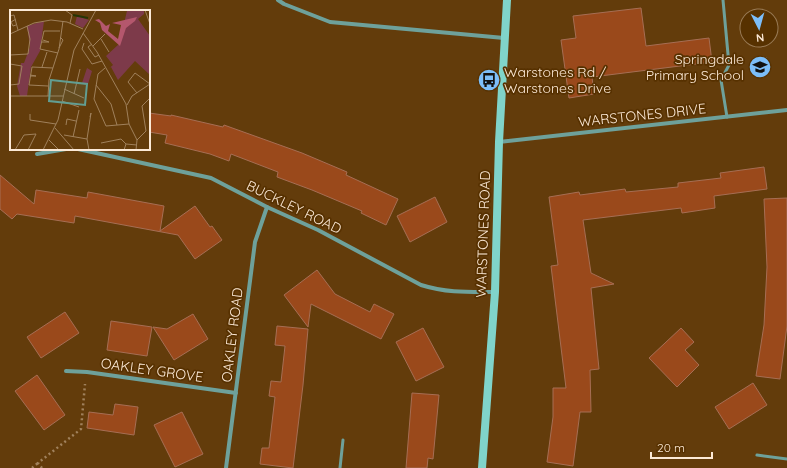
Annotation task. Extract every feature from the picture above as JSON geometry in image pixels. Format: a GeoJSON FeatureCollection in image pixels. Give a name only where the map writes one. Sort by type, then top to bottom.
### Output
{"type":"FeatureCollection","features":[{"type":"Feature","properties":{"kind":"street"},"geometry":{"type":"LineString","coordinates":[[278,0],[284,4],[330,22],[504,38]]}},
{"type":"Feature","properties":{"kind":"street","name":"WARSTONES ROAD"},"geometry":{"type":"LineString","coordinates":[[482,468],[495,292],[499,142],[507,0]]}},
{"type":"Feature","properties":{"kind":"street","name":"WARSTONES DRIVE"},"geometry":{"type":"LineString","coordinates":[[499,142],[787,110]]}},
{"type":"Feature","properties":{"kind":"street"},"geometry":{"type":"LineString","coordinates":[[37,154],[60,150]]}},
{"type":"Feature","properties":{"kind":"street","name":"BUCKLEY ROAD"},"geometry":{"type":"LineString","coordinates":[[83,150],[211,178],[267,207],[318,230],[421,285],[436,290],[456,292],[495,292]]}},
{"type":"Feature","properties":{"kind":"street","name":"OAKLEY ROAD"},"geometry":{"type":"LineString","coordinates":[[226,468],[255,242],[267,207]]}},
{"type":"Feature","properties":{"kind":"street","name":"OAKLEY GROVE"},"geometry":{"type":"LineString","coordinates":[[66,371],[87,372],[236,393]]}},
{"type":"Feature","properties":{"kind":"lane"},"geometry":{"type":"LineString","coordinates":[[723,0],[729,66],[721,80],[727,117]]}},
{"type":"Feature","properties":{"kind":"lane"},"geometry":{"type":"LineString","coordinates":[[340,468],[343,440]]}},
{"type":"Feature","properties":{"kind":"lane"},"geometry":{"type":"LineString","coordinates":[[757,455],[787,459]]}},
{"type":"Feature","properties":{"kind":"path"},"geometry":{"type":"LineString","coordinates":[[32,468],[81,429],[87,372]]}},
{"type":"Feature","properties":{"kind":"path"},"geometry":{"type":"LineString","coordinates":[[38,463],[42,468]]}},
{"type":"Feature","properties":{"kind":"building"},"geometry":{"type":"Polygon","coordinates":[[[641,8],[646,46],[709,38],[712,62],[592,77],[594,94],[569,98],[561,40],[576,38],[573,16],[641,8]]]}},
{"type":"Feature","properties":{"kind":"building"},"geometry":{"type":"Polygon","coordinates":[[[150,113],[171,115],[223,127],[224,125],[302,153],[347,172],[346,175],[398,199],[386,225],[361,213],[362,211],[277,177],[278,172],[231,154],[229,161],[210,154],[165,143],[167,135],[150,132],[150,113]]]}},
{"type":"Feature","properties":{"kind":"building"},"geometry":{"type":"Polygon","coordinates":[[[764,167],[767,189],[714,196],[715,208],[682,213],[681,208],[583,220],[591,273],[614,284],[591,288],[599,369],[590,370],[591,412],[580,412],[573,466],[547,462],[553,417],[553,388],[566,388],[551,266],[558,265],[549,197],[579,192],[580,195],[625,189],[626,192],[678,187],[678,183],[721,178],[720,173],[764,167]]]}},
{"type":"Feature","properties":{"kind":"building"},"geometry":{"type":"Polygon","coordinates":[[[0,175],[34,204],[36,190],[87,198],[88,192],[164,206],[160,231],[195,206],[210,227],[212,226],[222,240],[195,259],[178,235],[75,216],[74,223],[17,214],[12,219],[0,209],[0,175]]]}},
{"type":"Feature","properties":{"kind":"building"},"geometry":{"type":"Polygon","coordinates":[[[435,197],[447,222],[410,242],[397,216],[435,197]]]}},
{"type":"Feature","properties":{"kind":"building"},"geometry":{"type":"Polygon","coordinates":[[[787,198],[787,326],[780,379],[756,376],[764,325],[767,267],[764,199],[787,198]]]}},
{"type":"Feature","properties":{"kind":"building"},"geometry":{"type":"Polygon","coordinates":[[[317,270],[335,294],[370,312],[374,304],[394,314],[381,339],[311,304],[308,327],[284,295],[317,270]]]}},
{"type":"Feature","properties":{"kind":"building"},"geometry":{"type":"Polygon","coordinates":[[[65,312],[79,333],[41,358],[27,337],[65,312]]]}},
{"type":"Feature","properties":{"kind":"building"},"geometry":{"type":"Polygon","coordinates":[[[193,314],[208,339],[174,360],[153,327],[167,329],[193,314]]]}},
{"type":"Feature","properties":{"kind":"building"},"geometry":{"type":"Polygon","coordinates":[[[111,321],[152,327],[147,356],[107,350],[111,321]]]}},
{"type":"Feature","properties":{"kind":"building"},"geometry":{"type":"Polygon","coordinates":[[[277,326],[308,329],[293,468],[260,464],[262,448],[269,448],[275,397],[269,396],[271,381],[281,382],[285,346],[275,345],[277,326]]]}},
{"type":"Feature","properties":{"kind":"building"},"geometry":{"type":"Polygon","coordinates":[[[423,328],[444,367],[416,381],[396,342],[423,328]]]}},
{"type":"Feature","properties":{"kind":"building"},"geometry":{"type":"Polygon","coordinates":[[[681,328],[694,342],[685,350],[699,365],[677,387],[649,358],[681,328]]]}},
{"type":"Feature","properties":{"kind":"building"},"geometry":{"type":"Polygon","coordinates":[[[37,375],[65,415],[44,430],[15,391],[37,375]]]}},
{"type":"Feature","properties":{"kind":"building"},"geometry":{"type":"Polygon","coordinates":[[[753,383],[767,405],[729,429],[715,407],[753,383]]]}},
{"type":"Feature","properties":{"kind":"building"},"geometry":{"type":"Polygon","coordinates":[[[412,393],[439,395],[433,459],[428,458],[427,468],[406,468],[412,393]]]}},
{"type":"Feature","properties":{"kind":"building"},"geometry":{"type":"Polygon","coordinates":[[[115,404],[138,407],[134,435],[87,428],[89,412],[113,415],[115,404]]]}},
{"type":"Feature","properties":{"kind":"building"},"geometry":{"type":"Polygon","coordinates":[[[182,412],[203,454],[175,467],[154,425],[182,412]]]}},
{"type":"Feature","properties":{"kind":"place","name":"Springdale Primary School"},"geometry":{"type":"Point","coordinates":[760,67]}},
{"type":"Feature","properties":{"kind":"place","name":"Warstones Rd / Warstones Drive"},"geometry":{"type":"Point","coordinates":[489,80]}}]}
